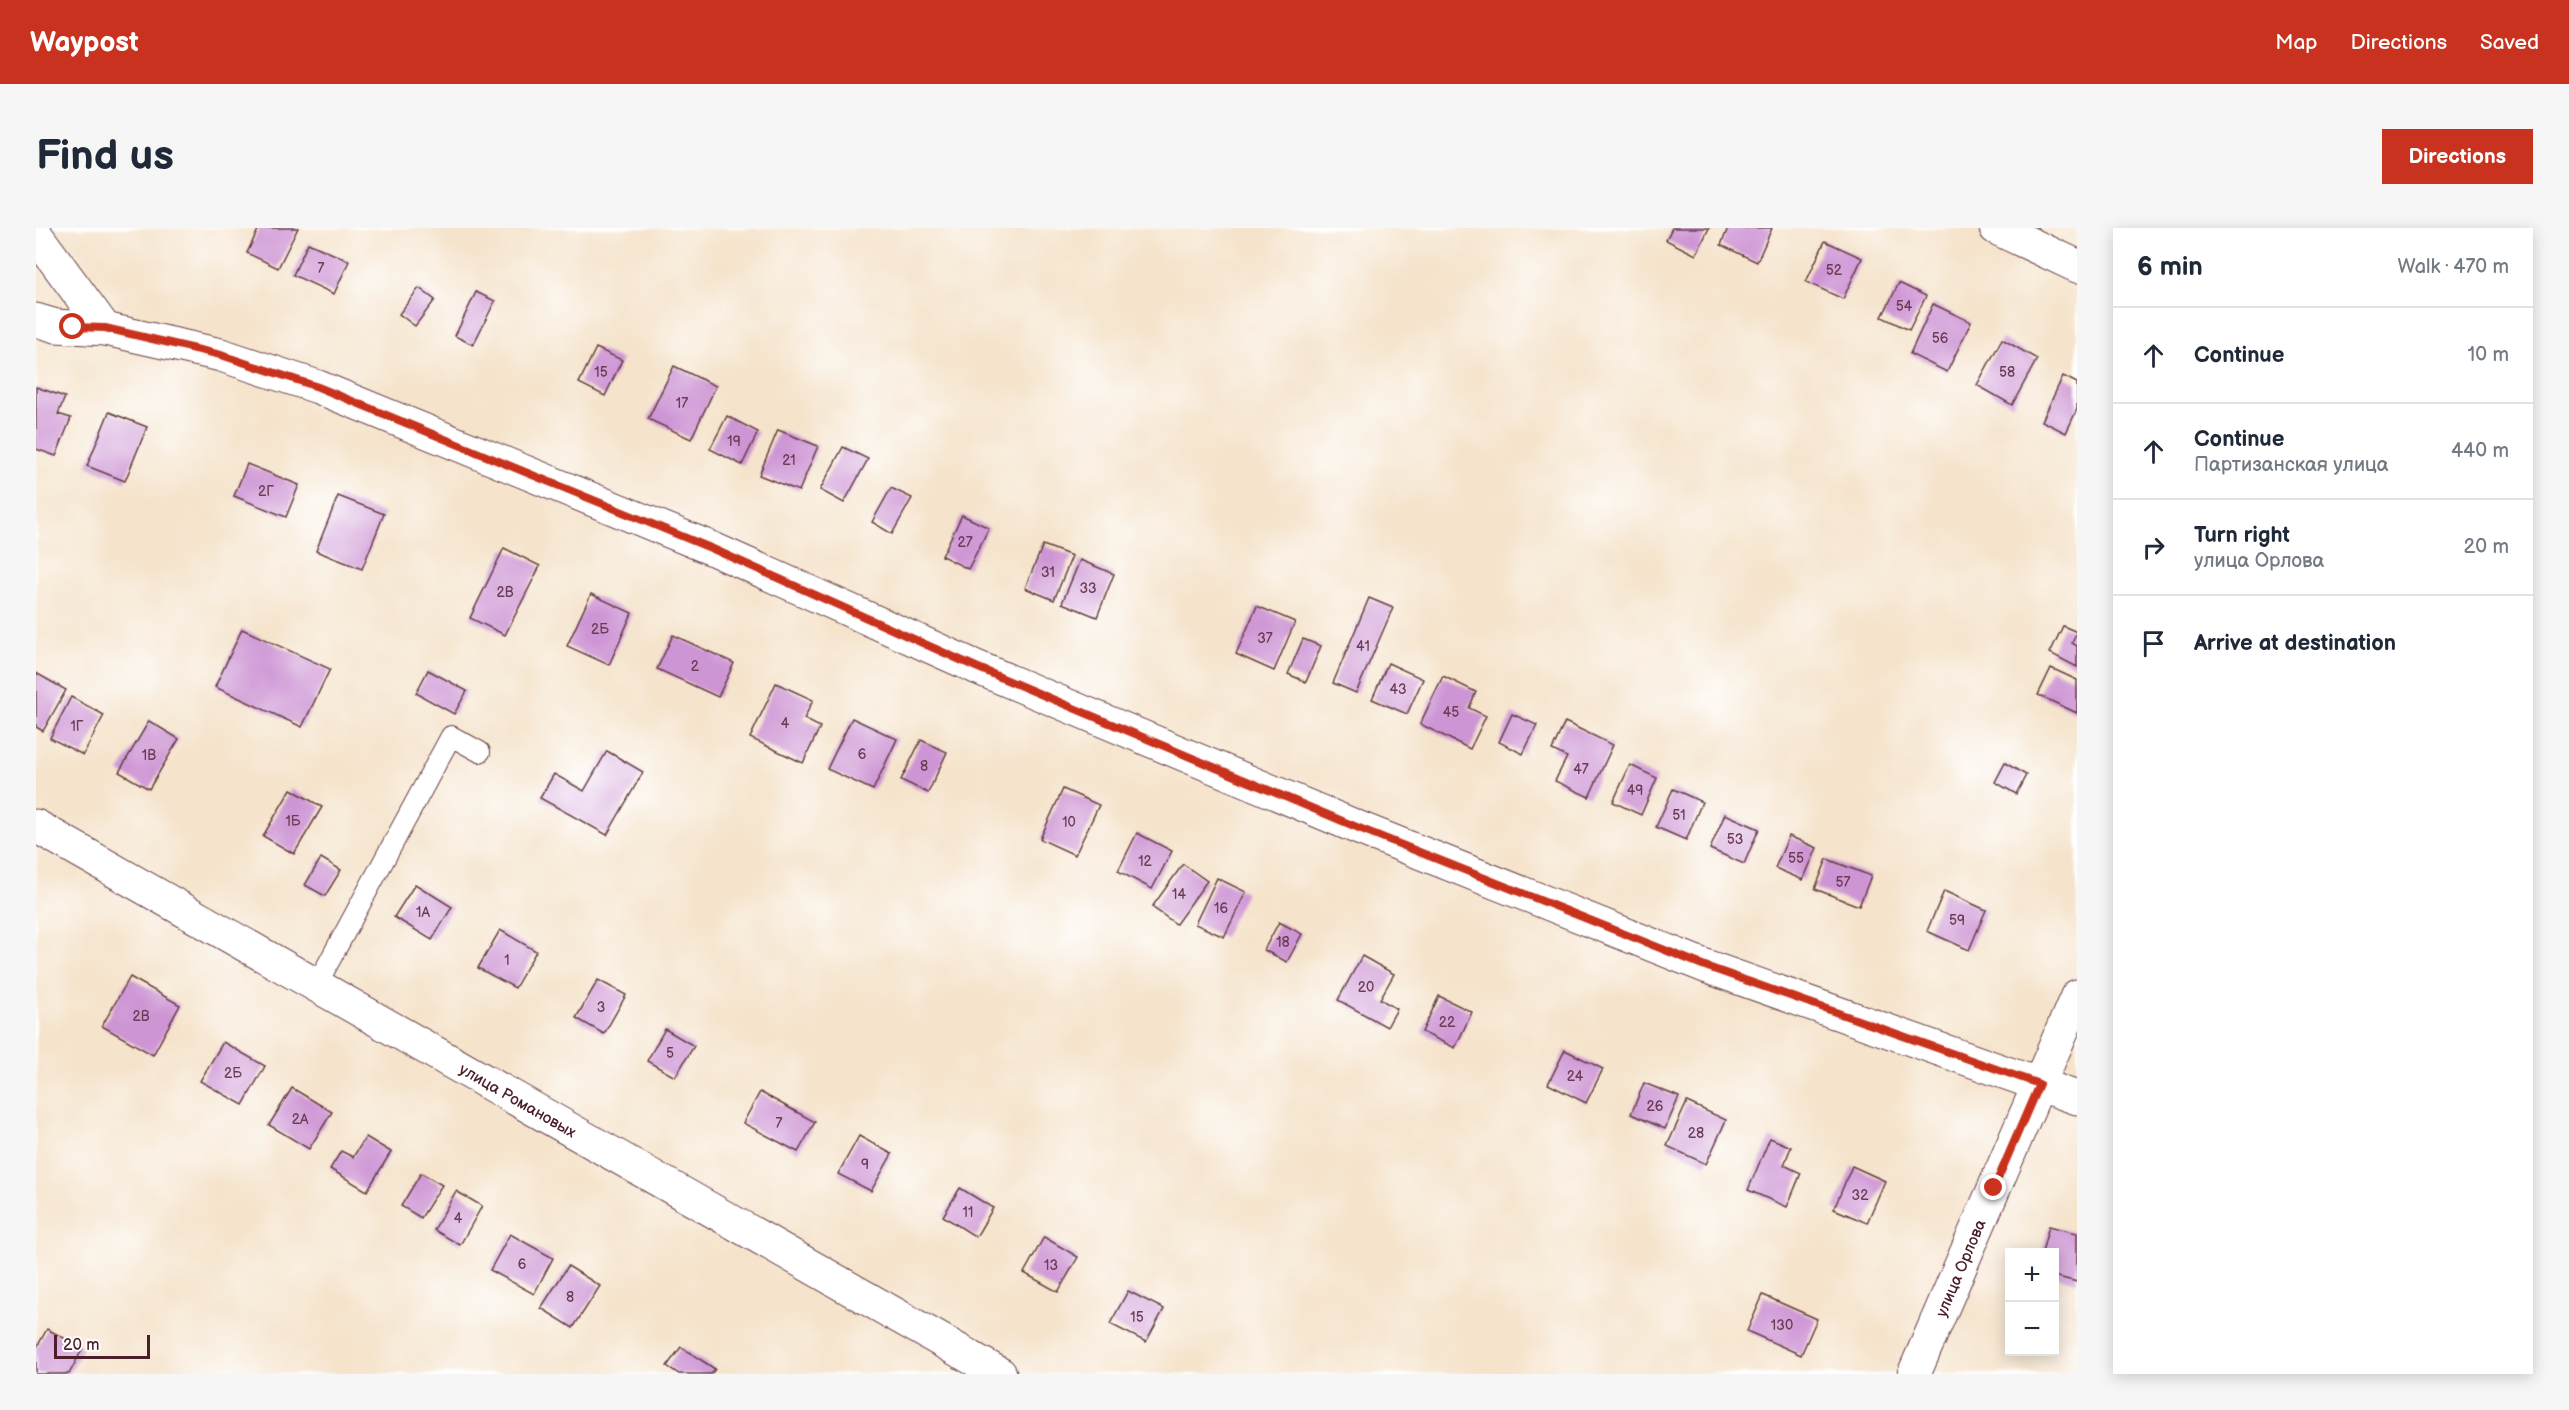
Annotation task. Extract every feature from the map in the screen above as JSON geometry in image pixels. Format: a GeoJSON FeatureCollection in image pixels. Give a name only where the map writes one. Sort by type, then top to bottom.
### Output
{"type":"FeatureCollection","features":[{"type":"Feature","properties":{"kind":"street"},"geometry":{"type":"LineString","coordinates":[[1996,228],[2077,266]]}},
{"type":"Feature","properties":{"kind":"street"},"geometry":{"type":"LineString","coordinates":[[36,235],[105,328]]}},
{"type":"Feature","properties":{"kind":"street"},"geometry":{"type":"LineString","coordinates":[[36,320],[57,326],[105,328],[221,355],[318,387],[713,549],[976,667],[1359,828],[1705,966],[2077,1098]]}},
{"type":"Feature","properties":{"kind":"street","name":"улица Романовых"},"geometry":{"type":"LineString","coordinates":[[36,826],[1000,1374]]}},
{"type":"Feature","properties":{"kind":"street","name":"улица Орлова"},"geometry":{"type":"LineString","coordinates":[[1914,1374],[2077,996]]}},
{"type":"Feature","properties":{"kind":"lane"},"geometry":{"type":"LineString","coordinates":[[316,986],[452,736],[480,752]]}},
{"type":"Feature","properties":{"kind":"building"},"geometry":{"type":"Polygon","coordinates":[[[259,228],[298,228],[278,268],[247,253],[259,228]]]}},
{"type":"Feature","properties":{"kind":"building"},"geometry":{"type":"Polygon","coordinates":[[[1672,228],[1709,228],[1696,255],[1666,240],[1672,228]]]}},
{"type":"Feature","properties":{"kind":"building"},"geometry":{"type":"Polygon","coordinates":[[[1728,228],[1772,228],[1757,262],[1721,245],[1728,228]]]}},
{"type":"Feature","properties":{"kind":"building"},"geometry":{"type":"Polygon","coordinates":[[[1825,241],[1862,258],[1843,299],[1806,282],[1825,241]]]}},
{"type":"Feature","properties":{"kind":"building"},"geometry":{"type":"Polygon","coordinates":[[[308,243],[349,261],[334,294],[293,275],[308,243]]]}},
{"type":"Feature","properties":{"kind":"building"},"geometry":{"type":"Polygon","coordinates":[[[1899,283],[1926,296],[1909,330],[1882,317],[1899,283]]]}},
{"type":"Feature","properties":{"kind":"building"},"geometry":{"type":"Polygon","coordinates":[[[419,288],[435,300],[415,326],[399,314],[419,288]]]}},
{"type":"Feature","properties":{"kind":"building"},"geometry":{"type":"Polygon","coordinates":[[[476,292],[495,301],[473,345],[455,336],[476,292]]]}},
{"type":"Feature","properties":{"kind":"building"},"geometry":{"type":"Polygon","coordinates":[[[1933,304],[1971,322],[1947,372],[1910,354],[1933,304]]]}},
{"type":"Feature","properties":{"kind":"building"},"geometry":{"type":"Polygon","coordinates":[[[2002,339],[2037,359],[2012,405],[1977,385],[2002,339]]]}},
{"type":"Feature","properties":{"kind":"building"},"geometry":{"type":"Polygon","coordinates":[[[596,348],[622,360],[605,396],[579,383],[596,348]]]}},
{"type":"Feature","properties":{"kind":"building"},"geometry":{"type":"Polygon","coordinates":[[[674,366],[716,386],[691,439],[648,419],[674,366]]]}},
{"type":"Feature","properties":{"kind":"building"},"geometry":{"type":"Polygon","coordinates":[[[2063,376],[2077,383],[2077,409],[2066,433],[2042,421],[2063,376]]]}},
{"type":"Feature","properties":{"kind":"building"},"geometry":{"type":"Polygon","coordinates":[[[36,387],[65,397],[58,414],[71,418],[56,456],[36,449],[36,387]]]}},
{"type":"Feature","properties":{"kind":"building"},"geometry":{"type":"Polygon","coordinates":[[[109,412],[147,427],[125,481],[87,466],[109,412]]]}},
{"type":"Feature","properties":{"kind":"building"},"geometry":{"type":"Polygon","coordinates":[[[727,416],[758,432],[742,465],[710,449],[727,416]]]}},
{"type":"Feature","properties":{"kind":"building"},"geometry":{"type":"Polygon","coordinates":[[[778,430],[818,446],[799,491],[759,475],[778,430]]]}},
{"type":"Feature","properties":{"kind":"building"},"geometry":{"type":"Polygon","coordinates":[[[843,447],[868,459],[844,503],[820,490],[843,447]]]}},
{"type":"Feature","properties":{"kind":"building"},"geometry":{"type":"Polygon","coordinates":[[[247,464],[299,485],[286,517],[234,496],[247,464]]]}},
{"type":"Feature","properties":{"kind":"building"},"geometry":{"type":"Polygon","coordinates":[[[891,488],[912,498],[892,534],[872,522],[891,488]]]}},
{"type":"Feature","properties":{"kind":"building"},"geometry":{"type":"Polygon","coordinates":[[[338,496],[384,514],[362,569],[316,551],[338,496]]]}},
{"type":"Feature","properties":{"kind":"building"},"geometry":{"type":"Polygon","coordinates":[[[962,515],[989,528],[968,569],[942,556],[962,515]]]}},
{"type":"Feature","properties":{"kind":"building"},"geometry":{"type":"Polygon","coordinates":[[[1043,545],[1072,556],[1054,600],[1025,588],[1043,545]]]}},
{"type":"Feature","properties":{"kind":"building"},"geometry":{"type":"Polygon","coordinates":[[[504,548],[540,566],[505,635],[470,618],[504,548]]]}},
{"type":"Feature","properties":{"kind":"building"},"geometry":{"type":"Polygon","coordinates":[[[1080,560],[1114,574],[1097,617],[1062,603],[1080,560]]]}},
{"type":"Feature","properties":{"kind":"building"},"geometry":{"type":"Polygon","coordinates":[[[591,594],[632,613],[609,665],[567,646],[591,594]]]}},
{"type":"Feature","properties":{"kind":"building"},"geometry":{"type":"Polygon","coordinates":[[[1369,598],[1393,608],[1356,693],[1333,683],[1369,598]]]}},
{"type":"Feature","properties":{"kind":"building"},"geometry":{"type":"Polygon","coordinates":[[[1257,606],[1295,622],[1274,671],[1236,654],[1257,606]]]}},
{"type":"Feature","properties":{"kind":"building"},"geometry":{"type":"Polygon","coordinates":[[[2063,626],[2077,632],[2072,643],[2077,646],[2077,667],[2050,653],[2063,626]]]}},
{"type":"Feature","properties":{"kind":"building"},"geometry":{"type":"Polygon","coordinates":[[[242,629],[330,669],[302,727],[215,687],[242,629]]]}},
{"type":"Feature","properties":{"kind":"building"},"geometry":{"type":"Polygon","coordinates":[[[673,635],[734,663],[718,697],[657,669],[673,635]]]}},
{"type":"Feature","properties":{"kind":"building"},"geometry":{"type":"Polygon","coordinates":[[[1303,639],[1321,646],[1306,682],[1288,674],[1303,639]]]}},
{"type":"Feature","properties":{"kind":"building"},"geometry":{"type":"Polygon","coordinates":[[[1388,663],[1423,679],[1407,714],[1372,699],[1388,663]]]}},
{"type":"Feature","properties":{"kind":"building"},"geometry":{"type":"Polygon","coordinates":[[[2051,668],[2077,680],[2077,713],[2038,695],[2051,668]]]}},
{"type":"Feature","properties":{"kind":"building"},"geometry":{"type":"Polygon","coordinates":[[[428,670],[467,691],[454,714],[416,693],[428,670]]]}},
{"type":"Feature","properties":{"kind":"building"},"geometry":{"type":"Polygon","coordinates":[[[36,673],[66,690],[43,731],[36,727],[36,673]]]}},
{"type":"Feature","properties":{"kind":"building"},"geometry":{"type":"Polygon","coordinates":[[[1443,676],[1476,692],[1469,708],[1486,716],[1470,749],[1420,724],[1443,676]]]}},
{"type":"Feature","properties":{"kind":"building"},"geometry":{"type":"Polygon","coordinates":[[[776,683],[813,700],[804,719],[820,727],[803,763],[750,738],[776,683]]]}},
{"type":"Feature","properties":{"kind":"building"},"geometry":{"type":"Polygon","coordinates":[[[71,697],[104,715],[83,755],[50,738],[71,697]]]}},
{"type":"Feature","properties":{"kind":"building"},"geometry":{"type":"Polygon","coordinates":[[[1512,714],[1537,725],[1523,754],[1499,742],[1512,714]]]}},
{"type":"Feature","properties":{"kind":"building"},"geometry":{"type":"Polygon","coordinates":[[[852,718],[897,739],[873,790],[827,769],[852,718]]]}},
{"type":"Feature","properties":{"kind":"building"},"geometry":{"type":"Polygon","coordinates":[[[149,721],[179,739],[149,789],[119,772],[149,721]]]}},
{"type":"Feature","properties":{"kind":"building"},"geometry":{"type":"Polygon","coordinates":[[[1565,722],[1613,745],[1589,797],[1555,781],[1567,757],[1552,750],[1565,722]]]}},
{"type":"Feature","properties":{"kind":"building"},"geometry":{"type":"Polygon","coordinates":[[[921,740],[947,752],[928,793],[901,780],[921,740]]]}},
{"type":"Feature","properties":{"kind":"building"},"geometry":{"type":"Polygon","coordinates":[[[607,751],[643,772],[607,835],[540,798],[554,774],[584,791],[607,751]]]}},
{"type":"Feature","properties":{"kind":"building"},"geometry":{"type":"Polygon","coordinates":[[[2005,763],[2026,775],[2016,794],[1995,782],[2005,763]]]}},
{"type":"Feature","properties":{"kind":"building"},"geometry":{"type":"Polygon","coordinates":[[[1630,765],[1657,778],[1641,815],[1613,802],[1630,765]]]}},
{"type":"Feature","properties":{"kind":"building"},"geometry":{"type":"Polygon","coordinates":[[[291,789],[322,807],[294,854],[263,836],[291,789]]]}},
{"type":"Feature","properties":{"kind":"building"},"geometry":{"type":"Polygon","coordinates":[[[1063,789],[1099,805],[1075,855],[1040,839],[1063,789]]]}},
{"type":"Feature","properties":{"kind":"building"},"geometry":{"type":"Polygon","coordinates":[[[1673,789],[1702,802],[1686,840],[1656,827],[1673,789]]]}},
{"type":"Feature","properties":{"kind":"building"},"geometry":{"type":"Polygon","coordinates":[[[1725,814],[1759,829],[1744,864],[1710,849],[1725,814]]]}},
{"type":"Feature","properties":{"kind":"building"},"geometry":{"type":"Polygon","coordinates":[[[1137,833],[1172,851],[1152,889],[1118,871],[1137,833]]]}},
{"type":"Feature","properties":{"kind":"building"},"geometry":{"type":"Polygon","coordinates":[[[1789,836],[1817,848],[1803,880],[1775,868],[1789,836]]]}},
{"type":"Feature","properties":{"kind":"building"},"geometry":{"type":"Polygon","coordinates":[[[321,858],[341,870],[325,896],[305,885],[321,858]]]}},
{"type":"Feature","properties":{"kind":"building"},"geometry":{"type":"Polygon","coordinates":[[[1827,859],[1871,876],[1859,906],[1815,889],[1827,859]]]}},
{"type":"Feature","properties":{"kind":"building"},"geometry":{"type":"Polygon","coordinates":[[[1183,864],[1207,881],[1176,924],[1152,907],[1183,864]]]}},
{"type":"Feature","properties":{"kind":"building"},"geometry":{"type":"Polygon","coordinates":[[[1217,878],[1246,892],[1224,937],[1195,924],[1217,878]]]}},
{"type":"Feature","properties":{"kind":"building"},"geometry":{"type":"Polygon","coordinates":[[[415,884],[452,907],[432,940],[394,917],[415,884]]]}},
{"type":"Feature","properties":{"kind":"building"},"geometry":{"type":"Polygon","coordinates":[[[1944,891],[1986,910],[1969,950],[1927,931],[1944,891]]]}},
{"type":"Feature","properties":{"kind":"building"},"geometry":{"type":"Polygon","coordinates":[[[1279,922],[1302,934],[1287,962],[1264,950],[1279,922]]]}},
{"type":"Feature","properties":{"kind":"building"},"geometry":{"type":"Polygon","coordinates":[[[500,930],[536,951],[515,988],[478,968],[500,930]]]}},
{"type":"Feature","properties":{"kind":"building"},"geometry":{"type":"Polygon","coordinates":[[[1362,956],[1394,974],[1380,999],[1397,1009],[1387,1027],[1338,1000],[1362,956]]]}},
{"type":"Feature","properties":{"kind":"building"},"geometry":{"type":"Polygon","coordinates":[[[130,977],[180,1005],[153,1055],[102,1026],[130,977]]]}},
{"type":"Feature","properties":{"kind":"building"},"geometry":{"type":"Polygon","coordinates":[[[598,980],[626,995],[604,1034],[576,1018],[598,980]]]}},
{"type":"Feature","properties":{"kind":"building"},"geometry":{"type":"Polygon","coordinates":[[[1439,996],[1472,1012],[1455,1048],[1422,1032],[1439,996]]]}},
{"type":"Feature","properties":{"kind":"building"},"geometry":{"type":"Polygon","coordinates":[[[665,1029],[694,1046],[675,1077],[647,1061],[665,1029]]]}},
{"type":"Feature","properties":{"kind":"building"},"geometry":{"type":"Polygon","coordinates":[[[223,1042],[265,1066],[243,1105],[200,1081],[223,1042]]]}},
{"type":"Feature","properties":{"kind":"building"},"geometry":{"type":"Polygon","coordinates":[[[1565,1050],[1603,1069],[1586,1103],[1548,1084],[1565,1050]]]}},
{"type":"Feature","properties":{"kind":"building"},"geometry":{"type":"Polygon","coordinates":[[[1644,1083],[1679,1097],[1665,1129],[1631,1114],[1644,1083]]]}},
{"type":"Feature","properties":{"kind":"building"},"geometry":{"type":"Polygon","coordinates":[[[292,1088],[332,1112],[309,1149],[269,1125],[292,1088]]]}},
{"type":"Feature","properties":{"kind":"building"},"geometry":{"type":"Polygon","coordinates":[[[760,1092],[815,1122],[798,1152],[743,1123],[760,1092]]]}},
{"type":"Feature","properties":{"kind":"building"},"geometry":{"type":"Polygon","coordinates":[[[1687,1102],[1726,1120],[1706,1164],[1667,1146],[1687,1102]]]}},
{"type":"Feature","properties":{"kind":"building"},"geometry":{"type":"Polygon","coordinates":[[[859,1136],[892,1154],[871,1191],[838,1174],[859,1136]]]}},
{"type":"Feature","properties":{"kind":"building"},"geometry":{"type":"Polygon","coordinates":[[[366,1137],[391,1152],[367,1191],[330,1169],[341,1151],[353,1157],[366,1137]]]}},
{"type":"Feature","properties":{"kind":"building"},"geometry":{"type":"Polygon","coordinates":[[[1770,1138],[1791,1147],[1784,1165],[1801,1173],[1787,1207],[1748,1190],[1770,1138]]]}},
{"type":"Feature","properties":{"kind":"building"},"geometry":{"type":"Polygon","coordinates":[[[1852,1166],[1885,1181],[1867,1223],[1834,1209],[1852,1166]]]}},
{"type":"Feature","properties":{"kind":"building"},"geometry":{"type":"Polygon","coordinates":[[[421,1173],[442,1185],[421,1218],[401,1206],[421,1173]]]}},
{"type":"Feature","properties":{"kind":"building"},"geometry":{"type":"Polygon","coordinates":[[[960,1188],[993,1208],[976,1237],[943,1216],[960,1188]]]}},
{"type":"Feature","properties":{"kind":"building"},"geometry":{"type":"Polygon","coordinates":[[[456,1191],[482,1206],[460,1245],[434,1230],[456,1191]]]}},
{"type":"Feature","properties":{"kind":"building"},"geometry":{"type":"Polygon","coordinates":[[[2049,1226],[2077,1233],[2077,1282],[2059,1277],[2059,1248],[2043,1248],[2049,1226]]]}},
{"type":"Feature","properties":{"kind":"building"},"geometry":{"type":"Polygon","coordinates":[[[510,1234],[553,1258],[534,1294],[490,1270],[510,1234]]]}},
{"type":"Feature","properties":{"kind":"building"},"geometry":{"type":"Polygon","coordinates":[[[1044,1237],[1078,1257],[1058,1292],[1024,1273],[1044,1237]]]}},
{"type":"Feature","properties":{"kind":"building"},"geometry":{"type":"Polygon","coordinates":[[[568,1266],[600,1286],[573,1328],[541,1308],[568,1266]]]}},
{"type":"Feature","properties":{"kind":"building"},"geometry":{"type":"Polygon","coordinates":[[[1128,1291],[1164,1309],[1146,1342],[1110,1324],[1128,1291]]]}},
{"type":"Feature","properties":{"kind":"building"},"geometry":{"type":"Polygon","coordinates":[[[1763,1295],[1817,1319],[1801,1355],[1747,1331],[1763,1295]]]}},
{"type":"Feature","properties":{"kind":"building"},"geometry":{"type":"Polygon","coordinates":[[[47,1329],[83,1348],[69,1374],[36,1374],[36,1349],[47,1329]]]}},
{"type":"Feature","properties":{"kind":"building"},"geometry":{"type":"Polygon","coordinates":[[[681,1347],[715,1369],[711,1374],[679,1374],[667,1366],[681,1347]]]}},
{"type":"Feature","properties":{"kind":"route"},"geometry":{"type":"LineString","coordinates":[[73,327],[105,328],[221,355],[318,387],[713,549],[976,667],[1359,828],[1705,966],[2039,1084],[1994,1188]]}}]}
